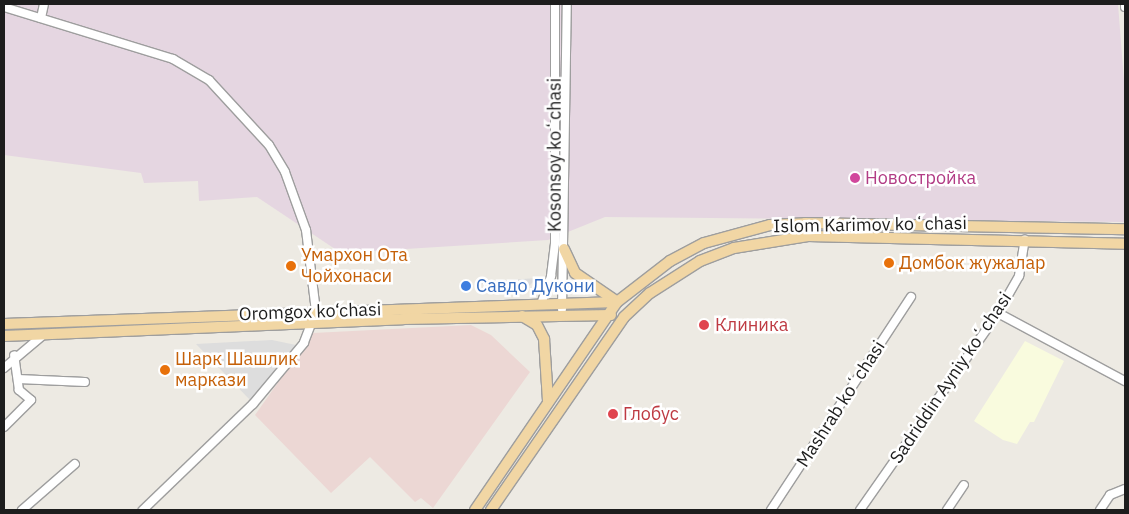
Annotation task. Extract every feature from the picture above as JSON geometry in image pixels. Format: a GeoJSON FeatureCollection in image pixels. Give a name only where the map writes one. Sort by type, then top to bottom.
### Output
{"type":"FeatureCollection","features":[{"type":"Feature","properties":{"kind":"main road","name":"Islom Karimov koʻchasi"},"geometry":{"type":"LineString","coordinates":[[475,510],[617,302],[670,261],[704,243],[770,225],[1014,224],[1125,229]]}},
{"type":"Feature","properties":{"kind":"main road","name":"Islom Karimov koʻchasi"},"geometry":{"type":"LineString","coordinates":[[491,510],[628,314],[673,276],[700,261],[769,240],[896,236],[1025,238],[1125,244]]}},
{"type":"Feature","properties":{"kind":"main road"},"geometry":{"type":"LineString","coordinates":[[564,249],[576,273],[617,302],[628,314]]}},
{"type":"Feature","properties":{"kind":"main road","name":"Oromgox ko‘chasi"},"geometry":{"type":"LineString","coordinates":[[4,324],[563,302],[617,302]]}},
{"type":"Feature","properties":{"kind":"main road","name":"Oromgox ko‘chasi"},"geometry":{"type":"LineString","coordinates":[[4,336],[521,315],[628,314]]}},
{"type":"Feature","properties":{"kind":"main road"},"geometry":{"type":"LineString","coordinates":[[521,315],[537,325],[544,339],[547,405]]}},
{"type":"Feature","properties":{"kind":"street"},"geometry":{"type":"LineString","coordinates":[[41,18],[44,4]]}},
{"type":"Feature","properties":{"kind":"street","name":"Kosonsoy koʻchasi"},"geometry":{"type":"LineString","coordinates":[[541,304],[554,257],[555,4]]}},
{"type":"Feature","properties":{"kind":"street","name":"Kosonsoy koʻchasi"},"geometry":{"type":"LineString","coordinates":[[562,314],[567,4]]}},
{"type":"Feature","properties":{"kind":"street"},"geometry":{"type":"LineString","coordinates":[[4,7],[173,59],[209,80],[231,101],[269,145],[285,172],[306,230],[316,311],[304,343],[266,389],[143,510]]}},
{"type":"Feature","properties":{"kind":"street","name":"Sadriddin Ayniy koʻchasi"},"geometry":{"type":"LineString","coordinates":[[860,510],[998,314],[1019,276],[1025,238]]}},
{"type":"Feature","properties":{"kind":"street","name":"Mashrab koʻchasi"},"geometry":{"type":"LineString","coordinates":[[771,510],[912,297]]}},
{"type":"Feature","properties":{"kind":"street"},"geometry":{"type":"LineString","coordinates":[[998,314],[1125,381]]}},
{"type":"Feature","properties":{"kind":"street"},"geometry":{"type":"LineString","coordinates":[[4,368],[14,355],[43,335]]}},
{"type":"Feature","properties":{"kind":"street"},"geometry":{"type":"LineString","coordinates":[[4,427],[32,400],[19,390],[14,355]]}},
{"type":"Feature","properties":{"kind":"street"},"geometry":{"type":"LineString","coordinates":[[18,379],[85,382]]}},
{"type":"Feature","properties":{"kind":"street"},"geometry":{"type":"LineString","coordinates":[[22,510],[75,464]]}},
{"type":"Feature","properties":{"kind":"street"},"geometry":{"type":"LineString","coordinates":[[947,510],[964,485]]}},
{"type":"Feature","properties":{"kind":"street"},"geometry":{"type":"LineString","coordinates":[[1100,510],[1110,495],[1125,489]]}},
{"type":"Feature","properties":{"kind":"shaded area"},"geometry":{"type":"Polygon","coordinates":[[[4,4],[1118,4],[1125,94],[1125,222],[605,217],[548,240],[341,253],[257,197],[199,201],[198,181],[144,183],[141,173],[4,155],[4,4]]]}},
{"type":"Feature","properties":{"kind":"shaded area"},"geometry":{"type":"Polygon","coordinates":[[[537,278],[529,286],[480,284],[480,282],[537,278]]]}},
{"type":"Feature","properties":{"kind":"shaded area"},"geometry":{"type":"Polygon","coordinates":[[[471,325],[491,335],[530,372],[433,508],[421,498],[415,502],[370,457],[331,493],[255,415],[313,333],[471,325]]]}},
{"type":"Feature","properties":{"kind":"shaded area"},"geometry":{"type":"Polygon","coordinates":[[[272,340],[296,345],[251,401],[196,344],[272,340]]]}},
{"type":"Feature","properties":{"kind":"shaded area"},"geometry":{"type":"Polygon","coordinates":[[[1025,341],[1064,361],[1034,422],[1030,422],[1017,444],[1003,440],[974,421],[1025,341]]]}},
{"type":"Feature","properties":{"kind":"place","name":"Новостройка"},"geometry":{"type":"Point","coordinates":[855,178]}},
{"type":"Feature","properties":{"kind":"place","name":"Домбок жужалар"},"geometry":{"type":"Point","coordinates":[889,263]}},
{"type":"Feature","properties":{"kind":"place","name":"Умархон Ота Чойхонаси"},"geometry":{"type":"Point","coordinates":[291,266]}},
{"type":"Feature","properties":{"kind":"place","name":"Савдо Дукони"},"geometry":{"type":"Point","coordinates":[466,286]}},
{"type":"Feature","properties":{"kind":"place","name":"Клиника"},"geometry":{"type":"Point","coordinates":[704,325]}},
{"type":"Feature","properties":{"kind":"place","name":"Шарк Шашлик маркази"},"geometry":{"type":"Point","coordinates":[165,370]}},
{"type":"Feature","properties":{"kind":"place","name":"Глобус"},"geometry":{"type":"Point","coordinates":[613,414]}}]}
